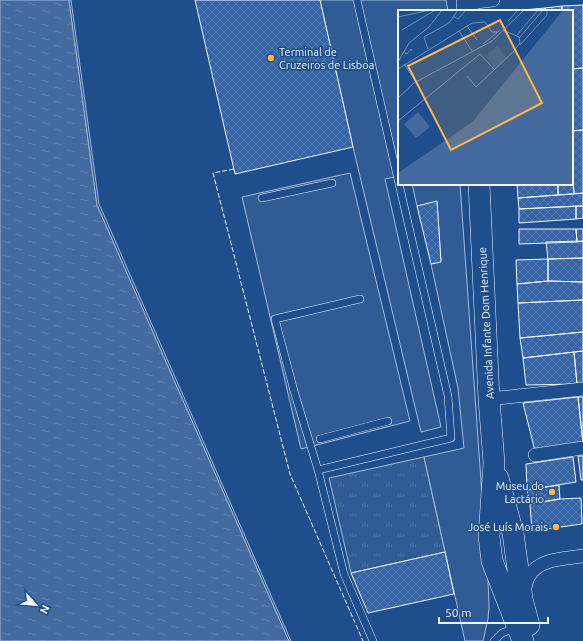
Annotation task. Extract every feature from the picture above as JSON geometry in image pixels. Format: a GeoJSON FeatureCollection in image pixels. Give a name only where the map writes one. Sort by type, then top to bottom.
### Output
{"type":"FeatureCollection","features":[{"type":"Feature","properties":{"kind":"main road","name":"Avenida Infante Dom Henrique"},"geometry":{"type":"LineString","coordinates":[[479,185],[489,399],[494,463],[489,537],[492,561],[520,634]]}},
{"type":"Feature","properties":{"kind":"main road","name":"Avenida Infante Dom Henrique"},"geometry":{"type":"LineString","coordinates":[[494,463],[513,533],[522,599],[534,641]]}},
{"type":"Feature","properties":{"kind":"street"},"geometry":{"type":"LineString","coordinates":[[467,4],[493,0]]}},
{"type":"Feature","properties":{"kind":"street"},"geometry":{"type":"LineString","coordinates":[[489,399],[583,389]]}},
{"type":"Feature","properties":{"kind":"street"},"geometry":{"type":"LineString","coordinates":[[535,455],[583,448]]}},
{"type":"Feature","properties":{"kind":"street"},"geometry":{"type":"LineString","coordinates":[[522,599],[528,577],[541,564],[553,560],[583,556]]}},
{"type":"Feature","properties":{"kind":"lane"},"geometry":{"type":"LineString","coordinates":[[357,0],[398,180]]}},
{"type":"Feature","properties":{"kind":"lane"},"geometry":{"type":"LineString","coordinates":[[262,198],[332,183]]}},
{"type":"Feature","properties":{"kind":"lane"},"geometry":{"type":"LineString","coordinates":[[318,470],[451,438],[448,396],[399,185]]}},
{"type":"Feature","properties":{"kind":"lane"},"geometry":{"type":"LineString","coordinates":[[360,300],[275,319],[294,392],[318,470],[344,574],[373,641]]}},
{"type":"Feature","properties":{"kind":"lane"},"geometry":{"type":"LineString","coordinates":[[320,439],[388,421]]}},
{"type":"Feature","properties":{"kind":"lane"},"geometry":{"type":"LineString","coordinates":[[494,641],[502,633],[520,634]]}},
{"type":"Feature","properties":{"kind":"green space"},"geometry":{"type":"Polygon","coordinates":[[[424,457],[445,552],[351,573],[329,478],[424,457]]]}},
{"type":"Feature","properties":{"kind":"shaded area"},"geometry":{"type":"Polygon","coordinates":[[[320,0],[446,0],[448,10],[398,10],[398,176],[385,179],[441,427],[421,432],[353,147],[320,0]]]}},
{"type":"Feature","properties":{"kind":"shaded area"},"geometry":{"type":"Polygon","coordinates":[[[350,173],[410,421],[301,449],[242,197],[350,173]]]}},
{"type":"Feature","properties":{"kind":"shaded area"},"geometry":{"type":"Polygon","coordinates":[[[412,185],[460,185],[488,580],[489,607],[483,641],[465,641],[424,457],[464,448],[458,388],[431,264],[441,261],[437,202],[417,206],[412,185]]]}},
{"type":"Feature","properties":{"kind":"water"},"geometry":{"type":"Polygon","coordinates":[[[0,0],[69,0],[97,205],[289,641],[0,641],[0,0]]]}},
{"type":"Feature","properties":{"kind":"pier"},"geometry":{"type":"Polygon","coordinates":[[[69,0],[71,0],[99,204],[291,641],[289,641],[97,205],[69,0]]]}},
{"type":"Feature","properties":{"kind":"building","name":"Terminal de Cruzeiros de Lisboa"},"geometry":{"type":"Polygon","coordinates":[[[195,0],[320,0],[353,147],[235,174],[195,0]]]}},
{"type":"Feature","properties":{"kind":"building"},"geometry":{"type":"Polygon","coordinates":[[[583,5],[583,68],[573,69],[573,10],[562,10],[562,6],[583,5]]]}},
{"type":"Feature","properties":{"kind":"building"},"geometry":{"type":"Polygon","coordinates":[[[562,6],[562,10],[545,10],[545,8],[562,6]]]}},
{"type":"Feature","properties":{"kind":"building"},"geometry":{"type":"Polygon","coordinates":[[[545,8],[545,10],[522,10],[545,8]]]}},
{"type":"Feature","properties":{"kind":"building"},"geometry":{"type":"Polygon","coordinates":[[[583,68],[583,130],[573,131],[573,69],[583,68]]]}},
{"type":"Feature","properties":{"kind":"building"},"geometry":{"type":"Polygon","coordinates":[[[583,130],[583,193],[574,194],[573,180],[573,131],[583,130]]]}},
{"type":"Feature","properties":{"kind":"building"},"geometry":{"type":"Polygon","coordinates":[[[573,180],[574,194],[558,195],[558,185],[573,185],[573,180]]]}},
{"type":"Feature","properties":{"kind":"building"},"geometry":{"type":"Polygon","coordinates":[[[517,185],[558,185],[558,195],[518,198],[517,185]]]}},
{"type":"Feature","properties":{"kind":"building"},"geometry":{"type":"Polygon","coordinates":[[[583,193],[583,206],[519,209],[518,198],[583,193]]]}},
{"type":"Feature","properties":{"kind":"building"},"geometry":{"type":"Polygon","coordinates":[[[437,201],[441,262],[431,264],[417,206],[437,201]]]}},
{"type":"Feature","properties":{"kind":"building"},"geometry":{"type":"Polygon","coordinates":[[[576,206],[576,219],[519,223],[519,209],[576,206]]]}},
{"type":"Feature","properties":{"kind":"building"},"geometry":{"type":"Polygon","coordinates":[[[576,206],[583,206],[583,218],[576,219],[576,206]]]}},
{"type":"Feature","properties":{"kind":"building"},"geometry":{"type":"Polygon","coordinates":[[[519,229],[576,229],[577,242],[519,244],[519,229]]]}},
{"type":"Feature","properties":{"kind":"building"},"geometry":{"type":"Polygon","coordinates":[[[576,229],[583,229],[583,241],[577,242],[576,229]]]}},
{"type":"Feature","properties":{"kind":"building"},"geometry":{"type":"Polygon","coordinates":[[[583,241],[583,258],[548,259],[546,242],[583,241]]]}},
{"type":"Feature","properties":{"kind":"building"},"geometry":{"type":"Polygon","coordinates":[[[583,258],[583,282],[548,281],[548,259],[583,258]]]}},
{"type":"Feature","properties":{"kind":"building"},"geometry":{"type":"Polygon","coordinates":[[[548,259],[548,281],[517,284],[516,260],[548,259]]]}},
{"type":"Feature","properties":{"kind":"building"},"geometry":{"type":"Polygon","coordinates":[[[548,281],[583,282],[583,300],[518,303],[517,284],[548,281]]]}},
{"type":"Feature","properties":{"kind":"building"},"geometry":{"type":"Polygon","coordinates":[[[583,300],[583,332],[520,338],[518,303],[583,300]]]}},
{"type":"Feature","properties":{"kind":"building"},"geometry":{"type":"Polygon","coordinates":[[[583,332],[583,351],[523,358],[520,338],[583,332]]]}},
{"type":"Feature","properties":{"kind":"building"},"geometry":{"type":"Polygon","coordinates":[[[583,351],[583,383],[577,384],[574,352],[583,351]]]}},
{"type":"Feature","properties":{"kind":"building"},"geometry":{"type":"Polygon","coordinates":[[[574,352],[577,384],[526,385],[523,358],[574,352]]]}},
{"type":"Feature","properties":{"kind":"building"},"geometry":{"type":"Polygon","coordinates":[[[578,397],[583,397],[583,443],[578,397]]]}},
{"type":"Feature","properties":{"kind":"building"},"geometry":{"type":"Polygon","coordinates":[[[578,397],[583,443],[535,451],[523,403],[578,397]]]}},
{"type":"Feature","properties":{"kind":"building"},"geometry":{"type":"Polygon","coordinates":[[[578,456],[583,456],[583,480],[581,480],[578,456]]]}},
{"type":"Feature","properties":{"kind":"building"},"geometry":{"type":"Polygon","coordinates":[[[573,457],[576,482],[527,490],[526,464],[573,457]]]}},
{"type":"Feature","properties":{"kind":"building"},"geometry":{"type":"Polygon","coordinates":[[[559,485],[560,499],[530,504],[527,490],[559,485]]]}},
{"type":"Feature","properties":{"kind":"building"},"geometry":{"type":"Polygon","coordinates":[[[581,498],[582,524],[532,531],[530,504],[560,499],[581,498]]]}},
{"type":"Feature","properties":{"kind":"building"},"geometry":{"type":"Polygon","coordinates":[[[445,552],[454,594],[368,613],[351,573],[445,552]]]}},
{"type":"Feature","properties":{"kind":"fence"},"geometry":{"type":"LineString","coordinates":[[234,169],[213,173],[290,474],[363,641]]}},
{"type":"Feature","properties":{"kind":"place","name":"Terminal de Cruzeiros de Lisboa"},"geometry":{"type":"Point","coordinates":[271,58]}},
{"type":"Feature","properties":{"kind":"place","name":"Museu do Lactário"},"geometry":{"type":"Point","coordinates":[552,492]}},
{"type":"Feature","properties":{"kind":"place","name":"José Luís Morais"},"geometry":{"type":"Point","coordinates":[556,527]}}]}
